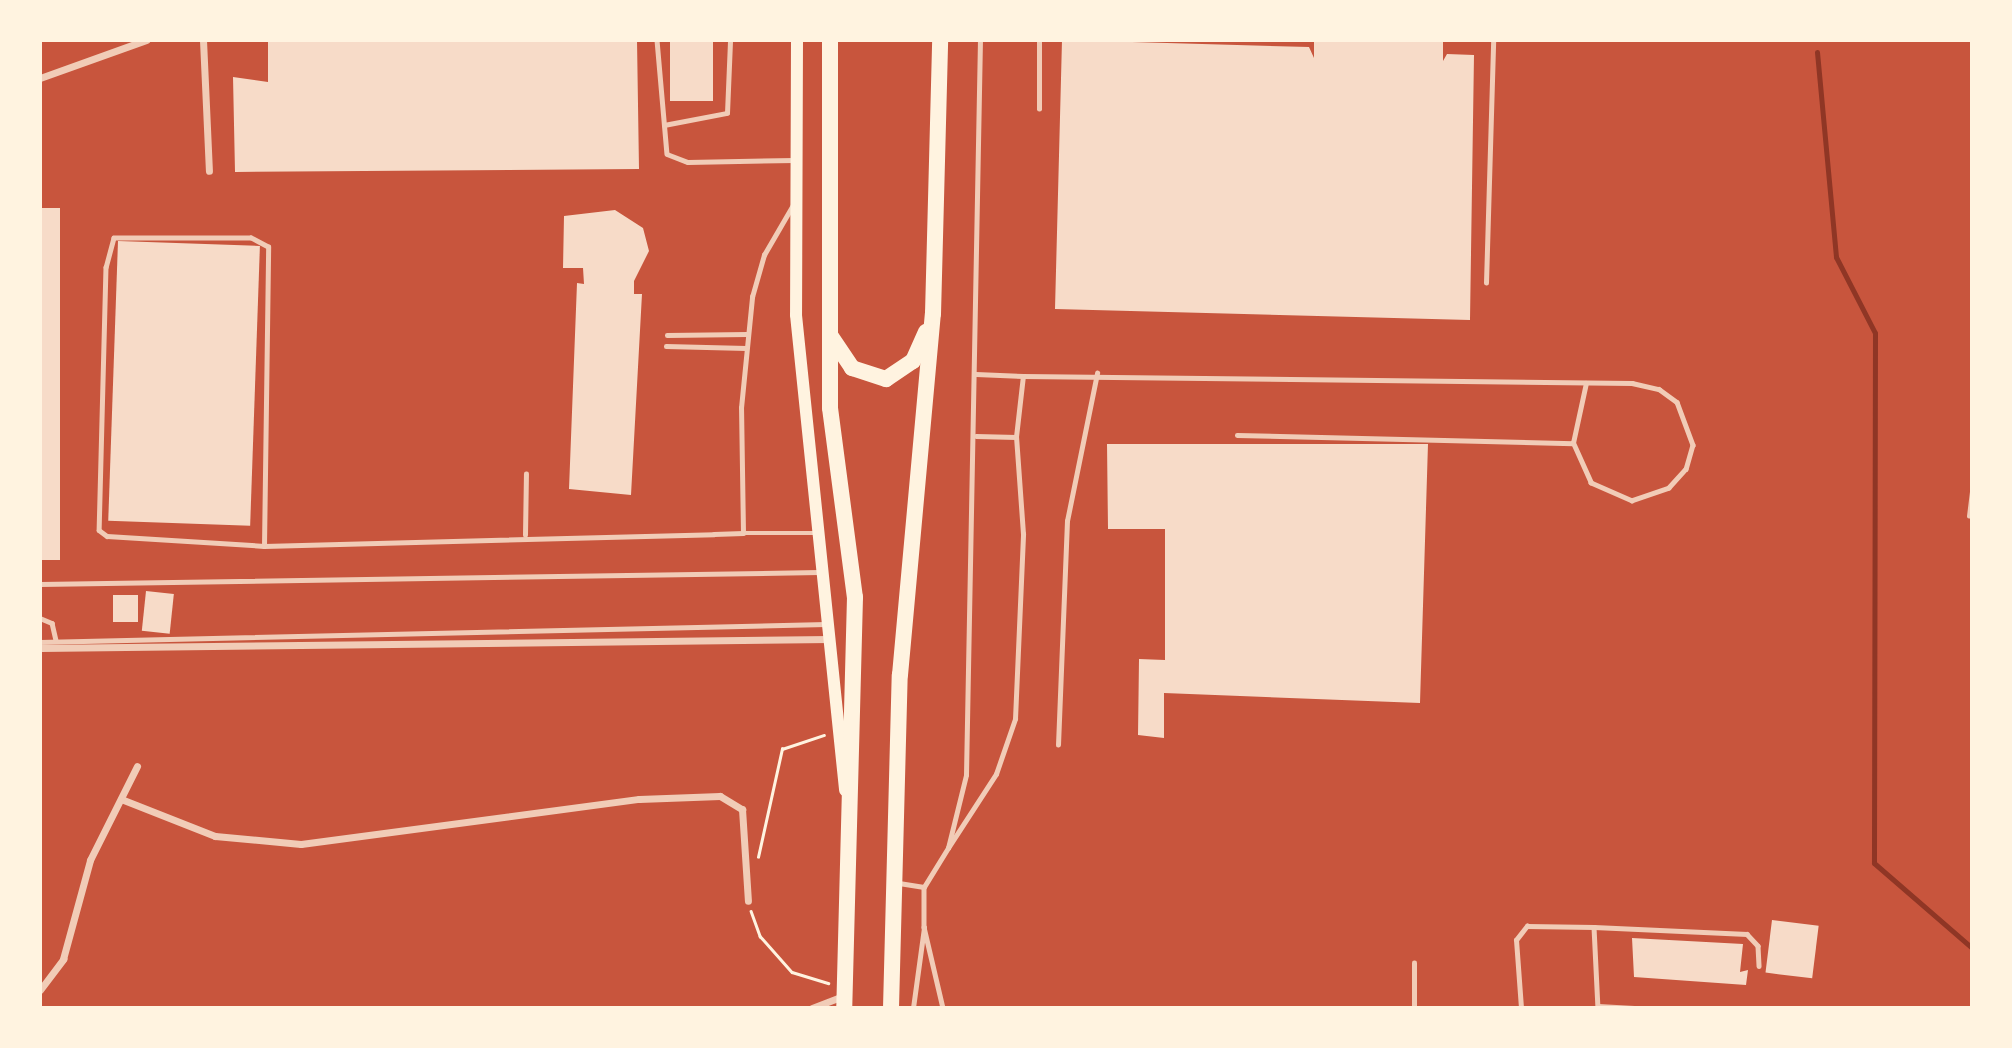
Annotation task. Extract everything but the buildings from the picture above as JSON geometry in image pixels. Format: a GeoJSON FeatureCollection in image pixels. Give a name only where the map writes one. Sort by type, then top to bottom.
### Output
{"type":"FeatureCollection","features":[{"type":"Feature","properties":{"kind":"highway"},"geometry":{"type":"LineString","coordinates":[[830,40],[827,330],[830,408],[854,572],[845,997]]}},
{"type":"Feature","properties":{"kind":"highway"},"geometry":{"type":"LineString","coordinates":[[891,1008],[899,882],[900,675],[933,314],[940,40]]}},
{"type":"Feature","properties":{"kind":"highway"},"geometry":{"type":"LineString","coordinates":[[827,330],[852,368],[886,379],[913,361],[933,314]]}},
{"type":"Feature","properties":{"kind":"main road"},"geometry":{"type":"LineString","coordinates":[[797,40],[795,203],[803,405],[830,624],[838,731],[850,811]]}},
{"type":"Feature","properties":{"kind":"street"},"geometry":{"type":"LineString","coordinates":[[40,78],[146,40]]}},
{"type":"Feature","properties":{"kind":"street"},"geometry":{"type":"LineString","coordinates":[[203,40],[209,171]]}},
{"type":"Feature","properties":{"kind":"street"},"geometry":{"type":"LineString","coordinates":[[40,648],[831,639]]}},
{"type":"Feature","properties":{"kind":"street"},"geometry":{"type":"LineString","coordinates":[[40,990],[63,959],[90,860],[137,766]]}},
{"type":"Feature","properties":{"kind":"street"},"geometry":{"type":"LineString","coordinates":[[121,799],[215,836],[302,844],[639,799],[720,796],[742,809],[748,901]]}},
{"type":"Feature","properties":{"kind":"street"},"geometry":{"type":"LineString","coordinates":[[812,1008],[845,997]]}},
{"type":"Feature","properties":{"kind":"lane"},"geometry":{"type":"LineString","coordinates":[[657,40],[667,154],[680,162],[795,160]]}},
{"type":"Feature","properties":{"kind":"lane"},"geometry":{"type":"LineString","coordinates":[[664,125],[727,113],[730,40]]}},
{"type":"Feature","properties":{"kind":"lane"},"geometry":{"type":"LineString","coordinates":[[948,848],[966,775],[976,436],[980,40]]}},
{"type":"Feature","properties":{"kind":"lane"},"geometry":{"type":"LineString","coordinates":[[1039,109],[1040,40]]}},
{"type":"Feature","properties":{"kind":"lane"},"geometry":{"type":"LineString","coordinates":[[1486,283],[1493,40]]}},
{"type":"Feature","properties":{"kind":"lane"},"geometry":{"type":"LineString","coordinates":[[743,533],[747,334],[758,269],[795,203]]}},
{"type":"Feature","properties":{"kind":"lane"},"geometry":{"type":"LineString","coordinates":[[264,546],[268,247],[251,238],[114,238],[106,267],[99,530],[119,541],[264,546],[525,535],[819,533]]}},
{"type":"Feature","properties":{"kind":"lane"},"geometry":{"type":"LineString","coordinates":[[667,335],[747,334]]}},
{"type":"Feature","properties":{"kind":"lane"},"geometry":{"type":"LineString","coordinates":[[710,335],[710,348]]}},
{"type":"Feature","properties":{"kind":"lane"},"geometry":{"type":"LineString","coordinates":[[666,346],[746,348]]}},
{"type":"Feature","properties":{"kind":"lane"},"geometry":{"type":"LineString","coordinates":[[976,374],[1023,376],[1097,373],[1632,383],[1670,395],[1689,425],[1690,459],[1669,488],[1632,501],[1591,483],[1573,443],[1586,383]]}},
{"type":"Feature","properties":{"kind":"lane"},"geometry":{"type":"LineString","coordinates":[[1058,745],[1067,521],[1097,373]]}},
{"type":"Feature","properties":{"kind":"lane"},"geometry":{"type":"LineString","coordinates":[[912,1008],[924,927],[924,887],[996,774],[1015,719],[1023,534],[1016,437],[1023,376]]}},
{"type":"Feature","properties":{"kind":"lane"},"geometry":{"type":"LineString","coordinates":[[1237,435],[1573,443]]}},
{"type":"Feature","properties":{"kind":"lane"},"geometry":{"type":"LineString","coordinates":[[976,436],[1016,437]]}},
{"type":"Feature","properties":{"kind":"lane"},"geometry":{"type":"LineString","coordinates":[[525,535],[526,474]]}},
{"type":"Feature","properties":{"kind":"lane"},"geometry":{"type":"LineString","coordinates":[[1969,516],[1972,492]]}},
{"type":"Feature","properties":{"kind":"lane"},"geometry":{"type":"LineString","coordinates":[[40,584],[824,572]]}},
{"type":"Feature","properties":{"kind":"lane"},"geometry":{"type":"LineString","coordinates":[[40,618],[52,623],[56,641]]}},
{"type":"Feature","properties":{"kind":"lane"},"geometry":{"type":"LineString","coordinates":[[40,642],[830,624]]}},
{"type":"Feature","properties":{"kind":"lane"},"geometry":{"type":"LineString","coordinates":[[899,882],[924,887]]}},
{"type":"Feature","properties":{"kind":"lane"},"geometry":{"type":"LineString","coordinates":[[1521,1008],[1519,932],[1527,926],[1747,934],[1758,946],[1759,966]]}},
{"type":"Feature","properties":{"kind":"lane"},"geometry":{"type":"LineString","coordinates":[[924,927],[943,1008]]}},
{"type":"Feature","properties":{"kind":"lane"},"geometry":{"type":"LineString","coordinates":[[1594,927],[1598,1007],[1634,1008]]}},
{"type":"Feature","properties":{"kind":"lane"},"geometry":{"type":"LineString","coordinates":[[1414,963],[1414,1008]]}},
{"type":"Feature","properties":{"kind":"path"},"geometry":{"type":"LineString","coordinates":[[757,863],[782,749],[838,731]]}},
{"type":"Feature","properties":{"kind":"path"},"geometry":{"type":"LineString","coordinates":[[748,901],[760,936],[792,972],[845,997]]}},
{"type":"Feature","properties":{"kind":"waterway"},"geometry":{"type":"LineString","coordinates":[[1817,52],[1836,257],[1875,333],[1874,863],[1972,948]]}}]}
